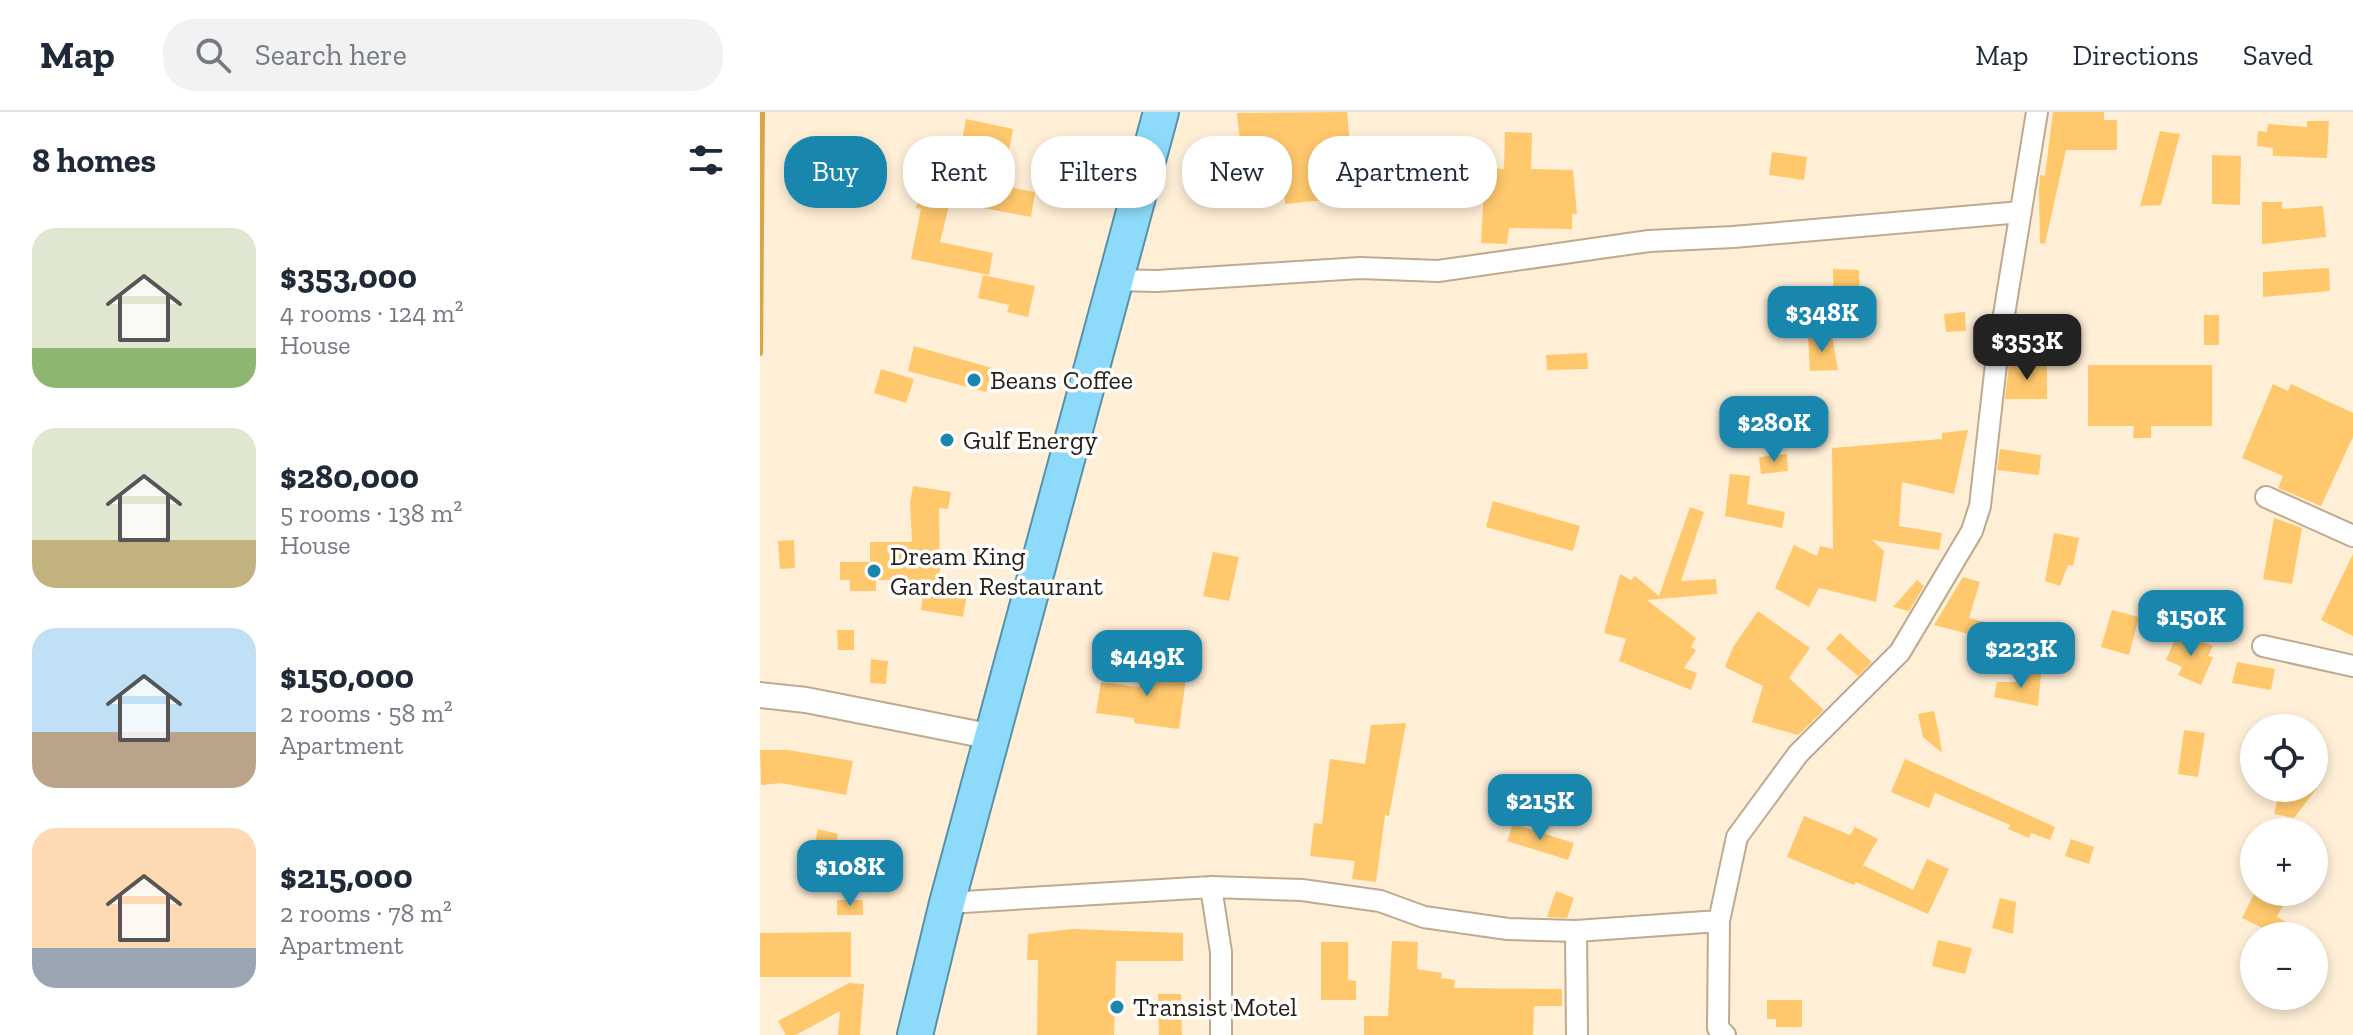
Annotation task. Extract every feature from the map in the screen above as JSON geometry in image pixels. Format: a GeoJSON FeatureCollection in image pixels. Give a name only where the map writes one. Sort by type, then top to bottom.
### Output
{"type":"FeatureCollection","features":[{"type":"Feature","properties":{"kind":"highway"},"geometry":{"type":"LineString","coordinates":[[915,1035],[947,903],[1161,112]]}},
{"type":"Feature","properties":{"kind":"street"},"geometry":{"type":"LineString","coordinates":[[1720,1033],[1719,921],[1737,837],[1798,754],[1900,652],[1950,574],[1972,531],[1980,506],[1996,364],[2037,112]]}},
{"type":"Feature","properties":{"kind":"street"},"geometry":{"type":"LineString","coordinates":[[1114,280],[1157,281],[1360,268],[1438,271],[1649,241],[1733,237],[2021,212]]}},
{"type":"Feature","properties":{"kind":"street"},"geometry":{"type":"LineString","coordinates":[[2266,497],[2353,536]]}},
{"type":"Feature","properties":{"kind":"street"},"geometry":{"type":"LineString","coordinates":[[2263,646],[2353,666]]}},
{"type":"Feature","properties":{"kind":"street"},"geometry":{"type":"LineString","coordinates":[[760,695],[806,700],[993,737]]}},
{"type":"Feature","properties":{"kind":"street"},"geometry":{"type":"LineString","coordinates":[[947,903],[1211,887],[1302,890],[1380,901],[1424,917],[1472,924],[1576,931],[1719,921]]}},
{"type":"Feature","properties":{"kind":"street"},"geometry":{"type":"LineString","coordinates":[[1211,887],[1221,952],[1221,1035]]}},
{"type":"Feature","properties":{"kind":"street"},"geometry":{"type":"LineString","coordinates":[[1576,931],[1577,1035]]}},
{"type":"Feature","properties":{"kind":"building"},"geometry":{"type":"Polygon","coordinates":[[[1347,112],[1349,136],[1308,136],[1308,202],[1292,203],[1292,136],[1239,136],[1237,113],[1347,112]]]}},
{"type":"Feature","properties":{"kind":"building"},"geometry":{"type":"Polygon","coordinates":[[[2053,112],[2104,112],[2104,120],[2117,120],[2117,150],[2066,150],[2045,244],[2040,243],[2039,190],[2040,175],[2045,176],[2053,112]]]}},
{"type":"Feature","properties":{"kind":"building"},"geometry":{"type":"Polygon","coordinates":[[[966,119],[1013,129],[1012,136],[963,136],[966,119]]]}},
{"type":"Feature","properties":{"kind":"building"},"geometry":{"type":"Polygon","coordinates":[[[2307,121],[2329,121],[2327,158],[2273,156],[2273,148],[2257,146],[2258,131],[2267,132],[2268,124],[2307,127],[2307,121]]]}},
{"type":"Feature","properties":{"kind":"building"},"geometry":{"type":"Polygon","coordinates":[[[2160,131],[2180,134],[2161,205],[2140,206],[2160,131]]]}},
{"type":"Feature","properties":{"kind":"building"},"geometry":{"type":"Polygon","coordinates":[[[1505,132],[1532,133],[1531,169],[1573,170],[1577,214],[1572,214],[1572,229],[1509,228],[1507,244],[1481,243],[1483,208],[1497,208],[1497,169],[1504,169],[1505,132]]]}},
{"type":"Feature","properties":{"kind":"building"},"geometry":{"type":"Polygon","coordinates":[[[1772,152],[1807,157],[1804,180],[1769,175],[1772,152]]]}},
{"type":"Feature","properties":{"kind":"building"},"geometry":{"type":"Polygon","coordinates":[[[2212,155],[2241,156],[2240,205],[2212,204],[2212,155]]]}},
{"type":"Feature","properties":{"kind":"building"},"geometry":{"type":"Polygon","coordinates":[[[1015,188],[1031,191],[1031,217],[982,208],[1015,208],[1015,188]]]}},
{"type":"Feature","properties":{"kind":"building"},"geometry":{"type":"Polygon","coordinates":[[[2262,202],[2282,202],[2282,209],[2323,206],[2326,237],[2262,244],[2262,202]]]}},
{"type":"Feature","properties":{"kind":"building"},"geometry":{"type":"Polygon","coordinates":[[[916,208],[948,208],[940,242],[993,253],[989,275],[911,259],[921,209],[916,208]]]}},
{"type":"Feature","properties":{"kind":"building"},"geometry":{"type":"Polygon","coordinates":[[[2329,268],[2330,291],[2263,297],[2263,272],[2329,268]]]}},
{"type":"Feature","properties":{"kind":"building"},"geometry":{"type":"Polygon","coordinates":[[[1833,269],[1859,270],[1860,317],[1851,317],[1851,323],[1834,323],[1833,269]]]}},
{"type":"Feature","properties":{"kind":"building"},"geometry":{"type":"Polygon","coordinates":[[[983,275],[1035,286],[1028,317],[1007,312],[1009,305],[978,298],[983,275]]]}},
{"type":"Feature","properties":{"kind":"building"},"geometry":{"type":"Polygon","coordinates":[[[1965,312],[1966,331],[1946,332],[1944,314],[1965,312]]]}},
{"type":"Feature","properties":{"kind":"building"},"geometry":{"type":"Polygon","coordinates":[[[2204,315],[2219,315],[2219,345],[2204,345],[2204,315]]]}},
{"type":"Feature","properties":{"kind":"building"},"geometry":{"type":"Polygon","coordinates":[[[1832,336],[1838,370],[1810,371],[1808,337],[1832,336]]]}},
{"type":"Feature","properties":{"kind":"building"},"geometry":{"type":"Polygon","coordinates":[[[914,346],[992,368],[986,392],[908,371],[914,346]]]}},
{"type":"Feature","properties":{"kind":"building"},"geometry":{"type":"Polygon","coordinates":[[[1587,353],[1588,369],[1547,370],[1546,355],[1587,353]]]}},
{"type":"Feature","properties":{"kind":"building"},"geometry":{"type":"Polygon","coordinates":[[[2009,364],[2047,365],[2047,399],[2005,399],[2009,364]]]}},
{"type":"Feature","properties":{"kind":"building"},"geometry":{"type":"Polygon","coordinates":[[[2088,365],[2212,365],[2212,426],[2151,426],[2151,438],[2133,438],[2134,426],[2088,426],[2088,365]]]}},
{"type":"Feature","properties":{"kind":"building"},"geometry":{"type":"Polygon","coordinates":[[[881,369],[914,379],[906,403],[874,393],[881,369]]]}},
{"type":"Feature","properties":{"kind":"building"},"geometry":{"type":"Polygon","coordinates":[[[2273,384],[2288,391],[2291,384],[2353,413],[2353,437],[2321,506],[2278,488],[2283,476],[2242,458],[2273,384]]]}},
{"type":"Feature","properties":{"kind":"building"},"geometry":{"type":"Polygon","coordinates":[[[1968,430],[1954,494],[1902,482],[1899,526],[1942,533],[1939,550],[1872,540],[1884,551],[1876,602],[1819,588],[1809,607],[1775,588],[1794,545],[1817,556],[1820,546],[1833,549],[1832,448],[1942,439],[1942,433],[1968,430]]]}},
{"type":"Feature","properties":{"kind":"building"},"geometry":{"type":"Polygon","coordinates":[[[2000,449],[2041,455],[2039,475],[1997,470],[2000,449]]]}},
{"type":"Feature","properties":{"kind":"building"},"geometry":{"type":"Polygon","coordinates":[[[1787,454],[1788,471],[1761,474],[1759,457],[1787,454]]]}},
{"type":"Feature","properties":{"kind":"building"},"geometry":{"type":"Polygon","coordinates":[[[1730,474],[1750,476],[1747,504],[1785,512],[1782,528],[1725,516],[1730,474]]]}},
{"type":"Feature","properties":{"kind":"building"},"geometry":{"type":"Polygon","coordinates":[[[913,486],[951,492],[948,509],[939,508],[940,588],[967,593],[963,617],[921,610],[925,580],[876,580],[876,591],[850,591],[850,580],[840,580],[840,562],[870,562],[870,542],[912,542],[910,503],[913,486]]]}},
{"type":"Feature","properties":{"kind":"building"},"geometry":{"type":"Polygon","coordinates":[[[1493,501],[1580,526],[1573,551],[1486,527],[1493,501]]]}},
{"type":"Feature","properties":{"kind":"building"},"geometry":{"type":"Polygon","coordinates":[[[1690,507],[1704,512],[1681,581],[1716,579],[1717,594],[1647,600],[1696,638],[1691,647],[1696,650],[1684,668],[1697,673],[1691,690],[1619,661],[1626,639],[1604,633],[1620,574],[1631,580],[1635,576],[1659,596],[1690,507]]]}},
{"type":"Feature","properties":{"kind":"building"},"geometry":{"type":"Polygon","coordinates":[[[2274,518],[2302,528],[2292,584],[2263,579],[2274,518]]]}},
{"type":"Feature","properties":{"kind":"building"},"geometry":{"type":"Polygon","coordinates":[[[2054,533],[2079,538],[2073,566],[2068,565],[2060,586],[2045,581],[2054,533]]]}},
{"type":"Feature","properties":{"kind":"building"},"geometry":{"type":"Polygon","coordinates":[[[794,540],[795,568],[780,569],[778,541],[794,540]]]}},
{"type":"Feature","properties":{"kind":"building"},"geometry":{"type":"Polygon","coordinates":[[[1213,552],[1239,557],[1229,601],[1203,596],[1213,552]]]}},
{"type":"Feature","properties":{"kind":"building"},"geometry":{"type":"Polygon","coordinates":[[[2353,554],[2353,636],[2321,620],[2353,554]]]}},
{"type":"Feature","properties":{"kind":"building"},"geometry":{"type":"Polygon","coordinates":[[[1963,577],[1980,582],[1969,618],[2035,635],[2031,650],[1934,625],[1963,577]]]}},
{"type":"Feature","properties":{"kind":"building"},"geometry":{"type":"Polygon","coordinates":[[[1917,580],[1924,586],[1909,611],[1893,607],[1917,580]]]}},
{"type":"Feature","properties":{"kind":"building"},"geometry":{"type":"Polygon","coordinates":[[[2112,610],[2139,617],[2129,655],[2101,647],[2112,610]]]}},
{"type":"Feature","properties":{"kind":"building"},"geometry":{"type":"Polygon","coordinates":[[[1758,611],[1810,648],[1789,678],[1824,710],[1798,735],[1752,722],[1763,686],[1725,667],[1733,647],[1758,611]]]}},
{"type":"Feature","properties":{"kind":"building"},"geometry":{"type":"Polygon","coordinates":[[[837,630],[854,630],[854,650],[838,650],[837,630]]]}},
{"type":"Feature","properties":{"kind":"building"},"geometry":{"type":"Polygon","coordinates":[[[2178,632],[2213,646],[2208,656],[2213,657],[2201,685],[2178,675],[2182,667],[2166,660],[2178,632]]]}},
{"type":"Feature","properties":{"kind":"building"},"geometry":{"type":"Polygon","coordinates":[[[1840,633],[1872,662],[1858,676],[1826,649],[1840,633]]]}},
{"type":"Feature","properties":{"kind":"building"},"geometry":{"type":"Polygon","coordinates":[[[871,659],[888,661],[886,684],[870,683],[871,659]]]}},
{"type":"Feature","properties":{"kind":"building"},"geometry":{"type":"Polygon","coordinates":[[[2237,662],[2275,669],[2271,690],[2232,683],[2237,662]]]}},
{"type":"Feature","properties":{"kind":"building"},"geometry":{"type":"Polygon","coordinates":[[[1142,664],[1187,671],[1179,729],[1134,723],[1134,718],[1096,713],[1101,682],[1139,687],[1142,664]]]}},
{"type":"Feature","properties":{"kind":"building"},"geometry":{"type":"Polygon","coordinates":[[[2026,671],[2041,674],[2038,706],[1994,697],[1997,682],[2024,682],[2026,671]]]}},
{"type":"Feature","properties":{"kind":"building"},"geometry":{"type":"Polygon","coordinates":[[[1934,711],[1942,753],[1923,737],[1918,714],[1934,711]]]}},
{"type":"Feature","properties":{"kind":"building"},"geometry":{"type":"Polygon","coordinates":[[[1406,723],[1389,816],[1385,815],[1376,882],[1352,879],[1355,861],[1310,856],[1314,823],[1322,824],[1330,759],[1365,764],[1371,725],[1406,723]]]}},
{"type":"Feature","properties":{"kind":"building"},"geometry":{"type":"Polygon","coordinates":[[[2184,730],[2205,733],[2198,777],[2178,774],[2184,730]]]}},
{"type":"Feature","properties":{"kind":"building"},"geometry":{"type":"Polygon","coordinates":[[[760,750],[788,750],[853,761],[846,795],[781,783],[761,785],[760,750]]]}},
{"type":"Feature","properties":{"kind":"building"},"geometry":{"type":"Polygon","coordinates":[[[1905,759],[2055,827],[2050,840],[2031,833],[2029,838],[2008,829],[2010,825],[1935,793],[1929,808],[1891,792],[1905,759]]]}},
{"type":"Feature","properties":{"kind":"building"},"geometry":{"type":"Polygon","coordinates":[[[2277,802],[2306,802],[2294,818],[2274,814],[2277,802]]]}},
{"type":"Feature","properties":{"kind":"building"},"geometry":{"type":"Polygon","coordinates":[[[1804,816],[1850,835],[1855,827],[1878,839],[1863,865],[1913,890],[1927,859],[1949,869],[1928,914],[1856,882],[1854,885],[1787,857],[1804,816]]]}},
{"type":"Feature","properties":{"kind":"building"},"geometry":{"type":"Polygon","coordinates":[[[1513,824],[1574,843],[1568,860],[1507,841],[1513,824]]]}},
{"type":"Feature","properties":{"kind":"building"},"geometry":{"type":"Polygon","coordinates":[[[818,829],[838,834],[833,859],[812,855],[818,829]]]}},
{"type":"Feature","properties":{"kind":"building"},"geometry":{"type":"Polygon","coordinates":[[[2071,839],[2094,847],[2089,864],[2065,856],[2071,839]]]}},
{"type":"Feature","properties":{"kind":"building"},"geometry":{"type":"Polygon","coordinates":[[[886,840],[889,856],[865,861],[861,846],[886,840]]]}},
{"type":"Feature","properties":{"kind":"building"},"geometry":{"type":"Polygon","coordinates":[[[1556,891],[1574,898],[1567,918],[1547,917],[1556,891]]]}},
{"type":"Feature","properties":{"kind":"building"},"geometry":{"type":"Polygon","coordinates":[[[2000,898],[2016,902],[2013,934],[1992,928],[2000,898]]]}},
{"type":"Feature","properties":{"kind":"building"},"geometry":{"type":"Polygon","coordinates":[[[837,900],[863,900],[863,915],[837,915],[837,900]]]}},
{"type":"Feature","properties":{"kind":"building"},"geometry":{"type":"Polygon","coordinates":[[[2248,906],[2283,906],[2277,917],[2287,922],[2250,922],[2242,918],[2248,906]]]}},
{"type":"Feature","properties":{"kind":"building"},"geometry":{"type":"Polygon","coordinates":[[[1073,929],[1183,933],[1183,961],[1116,961],[1114,1035],[1037,1035],[1038,960],[1027,960],[1028,934],[1073,929]]]}},
{"type":"Feature","properties":{"kind":"building"},"geometry":{"type":"Polygon","coordinates":[[[851,932],[851,977],[760,977],[760,933],[851,932]]]}},
{"type":"Feature","properties":{"kind":"building"},"geometry":{"type":"Polygon","coordinates":[[[1938,940],[1972,948],[1965,974],[1932,966],[1938,940]]]}},
{"type":"Feature","properties":{"kind":"building"},"geometry":{"type":"Polygon","coordinates":[[[1392,941],[1418,942],[1417,969],[1442,973],[1441,978],[1455,980],[1454,988],[1562,989],[1562,1006],[1534,1006],[1533,1035],[1364,1035],[1364,1016],[1388,1016],[1392,941]]]}},
{"type":"Feature","properties":{"kind":"building"},"geometry":{"type":"Polygon","coordinates":[[[1321,942],[1348,942],[1348,980],[1356,981],[1356,1000],[1321,1000],[1321,942]]]}},
{"type":"Feature","properties":{"kind":"building"},"geometry":{"type":"Polygon","coordinates":[[[849,983],[864,984],[860,1035],[838,1035],[840,1011],[796,1035],[786,1035],[778,1021],[849,983]]]}},
{"type":"Feature","properties":{"kind":"building"},"geometry":{"type":"Polygon","coordinates":[[[1158,994],[1181,994],[1182,1035],[1159,1035],[1158,994]]]}},
{"type":"Feature","properties":{"kind":"building"},"geometry":{"type":"Polygon","coordinates":[[[1767,1000],[1802,1000],[1802,1027],[1776,1027],[1776,1019],[1767,1019],[1767,1000]]]}},
{"type":"Feature","properties":{"kind":"waterway"},"geometry":{"type":"LineString","coordinates":[[760,353],[762,112]]}},
{"type":"Feature","properties":{"kind":"place","name":"Beans Coffee"},"geometry":{"type":"Point","coordinates":[974,380]}},
{"type":"Feature","properties":{"kind":"place","name":"Gulf Energy"},"geometry":{"type":"Point","coordinates":[947,440]}},
{"type":"Feature","properties":{"kind":"place","name":"Dream King Garden Restaurant"},"geometry":{"type":"Point","coordinates":[874,571]}},
{"type":"Feature","properties":{"kind":"place","name":"Transist Motel"},"geometry":{"type":"Point","coordinates":[1117,1007]}}]}
